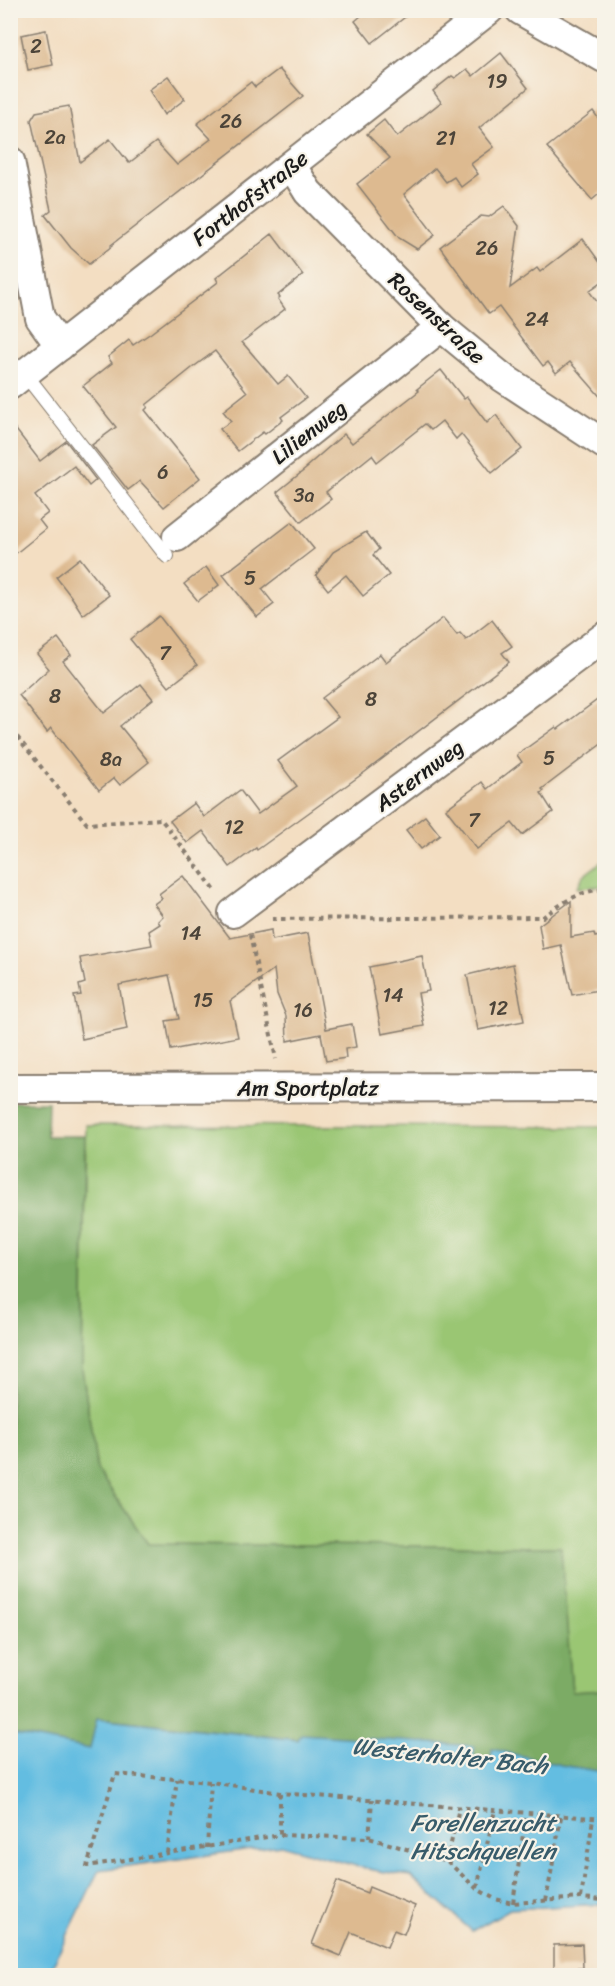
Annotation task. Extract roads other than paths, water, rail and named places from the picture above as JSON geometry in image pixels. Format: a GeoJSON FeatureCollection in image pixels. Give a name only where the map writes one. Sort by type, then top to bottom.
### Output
{"type":"FeatureCollection","features":[{"type":"Feature","properties":{"kind":"street","name":"Forthofstraße"},"geometry":{"type":"LineString","coordinates":[[18,379],[489,10]]}},
{"type":"Feature","properties":{"kind":"street"},"geometry":{"type":"LineString","coordinates":[[520,10],[604,58]]}},
{"type":"Feature","properties":{"kind":"street"},"geometry":{"type":"LineString","coordinates":[[10,161],[40,318],[60,346]]}},
{"type":"Feature","properties":{"kind":"street","name":"Rosenstraße"},"geometry":{"type":"LineString","coordinates":[[292,166],[308,192],[441,327],[502,378],[604,444]]}},
{"type":"Feature","properties":{"kind":"street","name":"Lilienweg"},"geometry":{"type":"LineString","coordinates":[[172,546],[441,327]]}},
{"type":"Feature","properties":{"kind":"street","name":"Asternweg"},"geometry":{"type":"LineString","coordinates":[[240,918],[604,637]]}},
{"type":"Feature","properties":{"kind":"street","name":"Am Sportplatz"},"geometry":{"type":"LineString","coordinates":[[10,1088],[604,1087]]}},
{"type":"Feature","properties":{"kind":"lane"},"geometry":{"type":"LineString","coordinates":[[18,379],[172,546]]}},
{"type":"Feature","properties":{"kind":"water","name":"Forellenzucht Hitschquellen"},"geometry":{"type":"Polygon","coordinates":[[[97,1718],[298,1740],[301,1734],[474,1746],[474,1759],[491,1761],[492,1749],[604,1772],[604,1904],[510,1909],[472,1931],[410,1876],[367,1869],[281,1845],[99,1870],[48,1975],[11,1975],[11,1734],[90,1749],[97,1718]]]}},
{"type":"Feature","properties":{"kind":"water label","name":"Westerholter Bach"},"geometry":{"type":"Point","coordinates":[450,1756]}}]}
